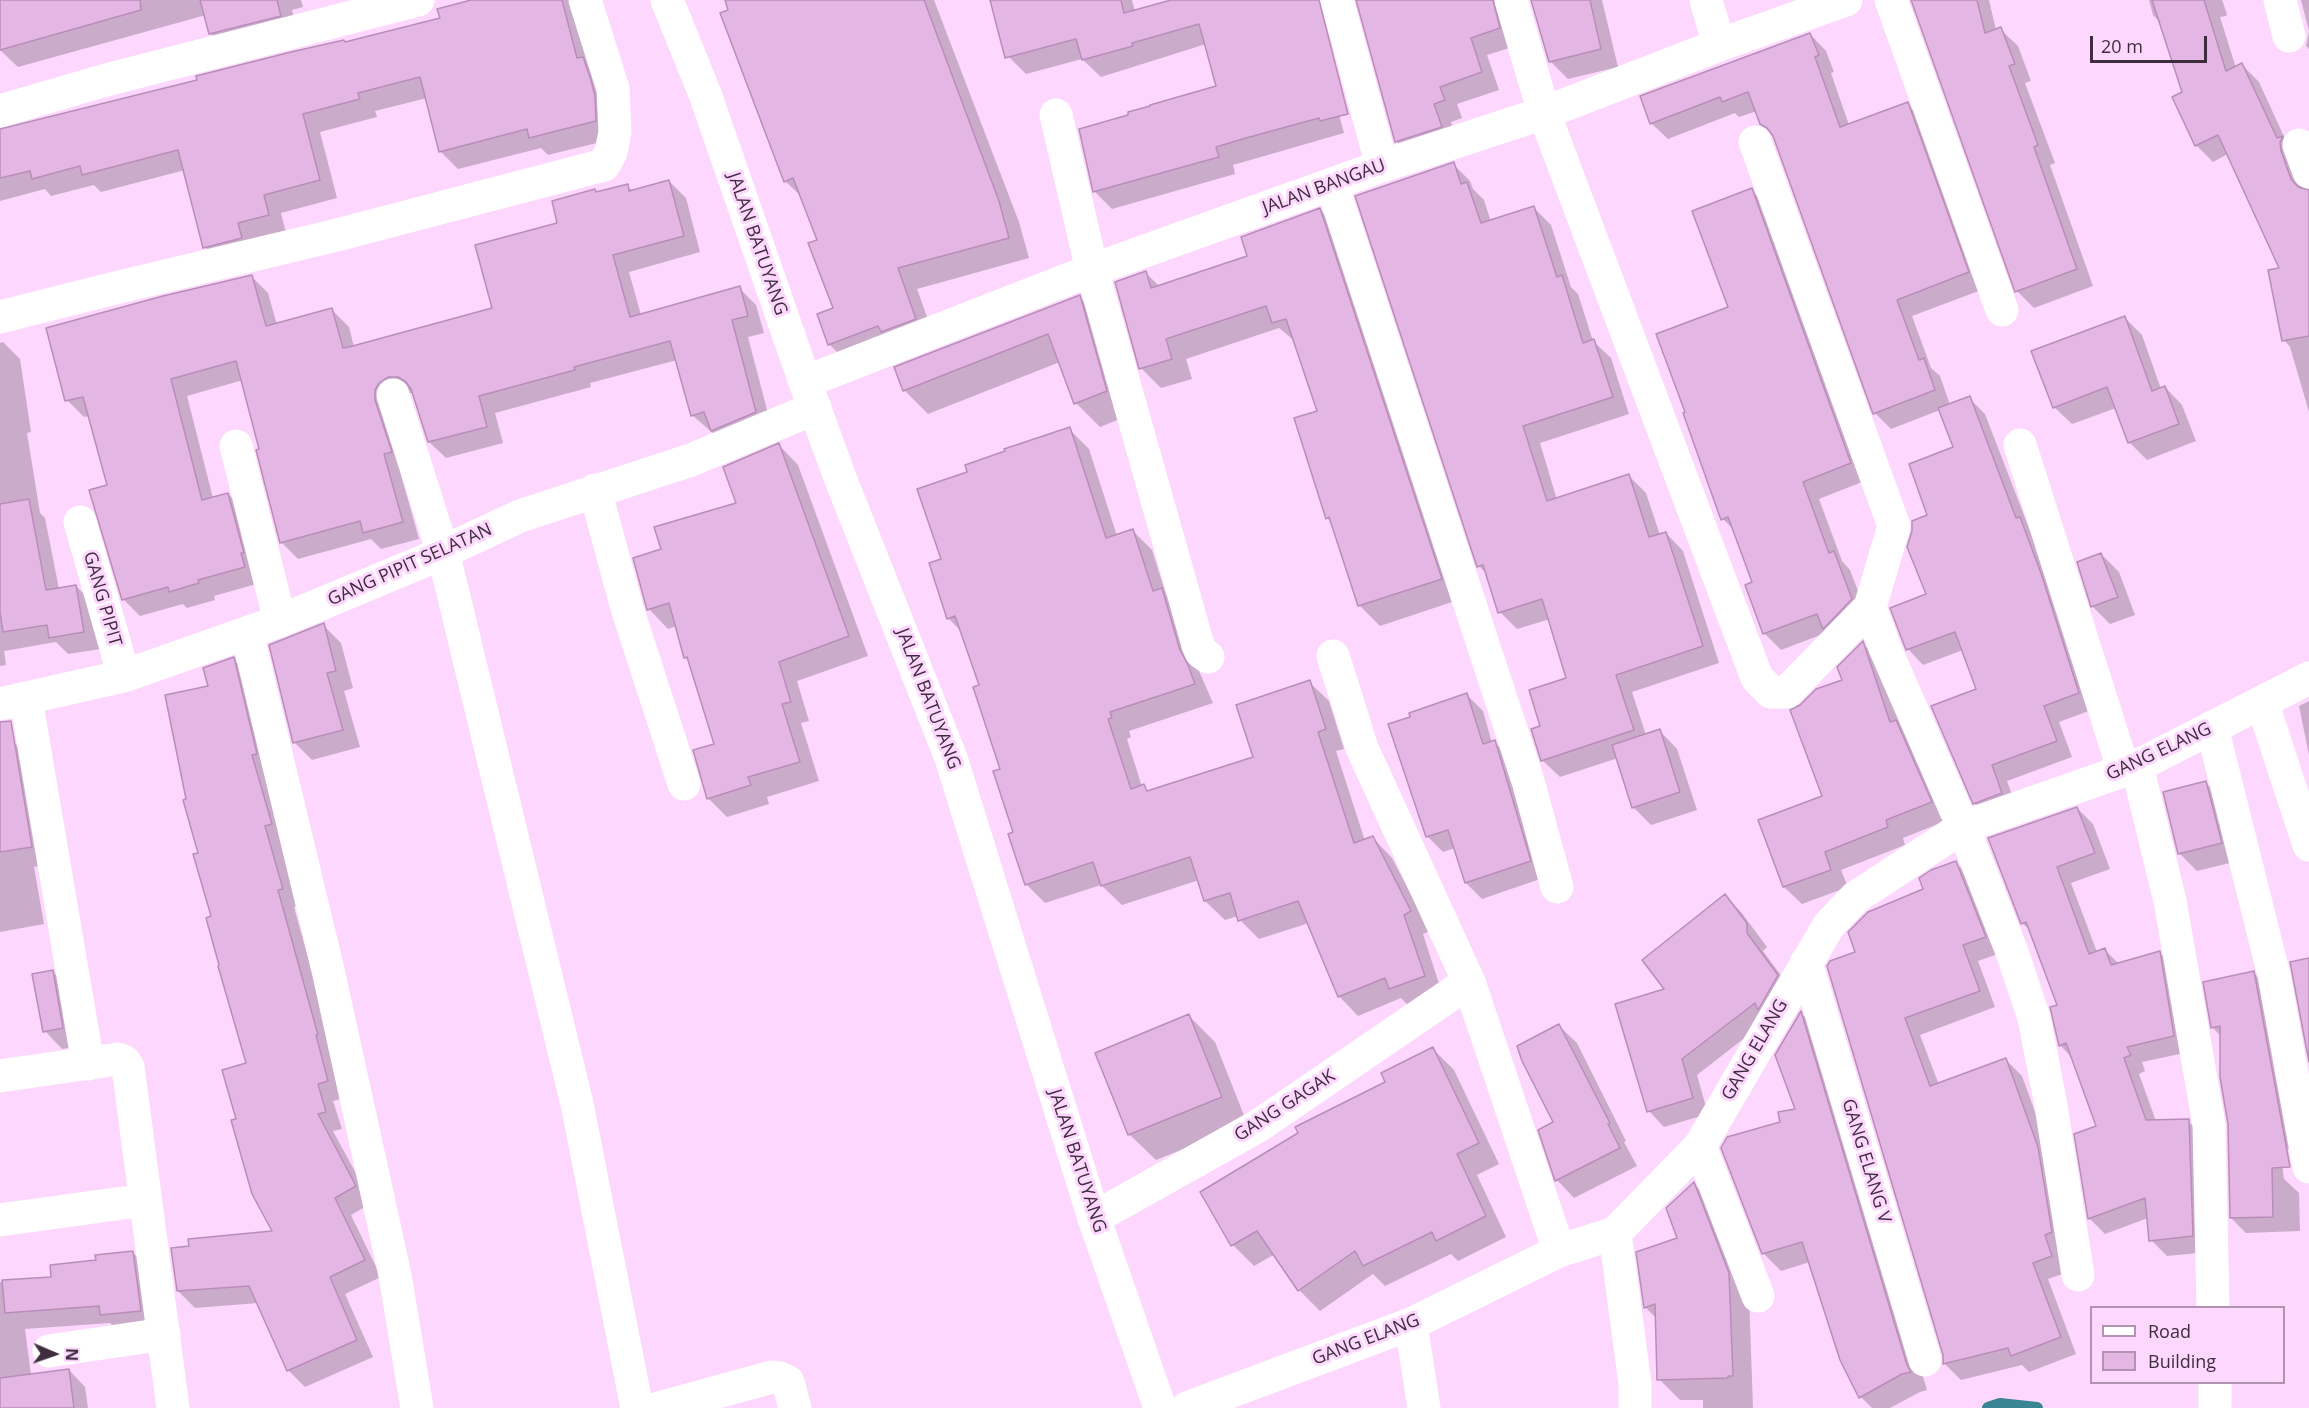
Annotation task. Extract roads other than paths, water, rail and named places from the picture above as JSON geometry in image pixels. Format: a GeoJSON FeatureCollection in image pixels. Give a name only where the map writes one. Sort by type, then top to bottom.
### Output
{"type":"FeatureCollection","features":[{"type":"Feature","properties":{"kind":"street"},"geometry":{"type":"LineString","coordinates":[[0,111],[118,77],[418,0]]}},
{"type":"Feature","properties":{"kind":"street"},"geometry":{"type":"LineString","coordinates":[[0,317],[337,235],[604,165],[611,152],[615,132],[613,89],[585,0]]}},
{"type":"Feature","properties":{"kind":"street","name":"JALAN BATUYANG"},"geometry":{"type":"LineString","coordinates":[[667,0],[705,93],[810,395],[951,758],[1094,1218],[1160,1408]]}},
{"type":"Feature","properties":{"kind":"street"},"geometry":{"type":"LineString","coordinates":[[1337,0],[1382,166]]}},
{"type":"Feature","properties":{"kind":"street"},"geometry":{"type":"LineString","coordinates":[[1511,0],[1545,113],[1757,678],[1771,692],[1787,692],[1870,607],[1894,526],[1755,142]]}},
{"type":"Feature","properties":{"kind":"street"},"geometry":{"type":"LineString","coordinates":[[1706,0],[1719,45]]}},
{"type":"Feature","properties":{"kind":"street","name":"JALAN BANGAU"},"geometry":{"type":"LineString","coordinates":[[810,395],[1092,270],[1382,166],[1545,113],[1719,45],[1846,0]]}},
{"type":"Feature","properties":{"kind":"street"},"geometry":{"type":"LineString","coordinates":[[1891,0],[2002,310]]}},
{"type":"Feature","properties":{"kind":"street"},"geometry":{"type":"LineString","coordinates":[[2280,0],[2289,36]]}},
{"type":"Feature","properties":{"kind":"street"},"geometry":{"type":"LineString","coordinates":[[1056,115],[1092,270],[1198,645],[1201,652],[1208,657]]}},
{"type":"Feature","properties":{"kind":"street"},"geometry":{"type":"LineString","coordinates":[[1332,184],[1524,770],[1557,887]]}},
{"type":"Feature","properties":{"kind":"street"},"geometry":{"type":"LineString","coordinates":[[393,395],[442,552],[577,1104],[637,1408]]}},
{"type":"Feature","properties":{"kind":"street","name":"GANG PIPIT SELATAN"},"geometry":{"type":"LineString","coordinates":[[13,702],[124,676],[280,621],[520,516],[691,459],[810,395]]}},
{"type":"Feature","properties":{"kind":"street"},"geometry":{"type":"LineString","coordinates":[[2020,444],[2130,769],[2170,901],[2209,1125],[2213,1306]]}},
{"type":"Feature","properties":{"kind":"street"},"geometry":{"type":"LineString","coordinates":[[236,446],[280,621]]}},
{"type":"Feature","properties":{"kind":"street"},"geometry":{"type":"LineString","coordinates":[[595,490],[627,608],[684,784]]}},
{"type":"Feature","properties":{"kind":"street","name":"GANG PIPIT"},"geometry":{"type":"LineString","coordinates":[[80,522],[124,676]]}},
{"type":"Feature","properties":{"kind":"street"},"geometry":{"type":"LineString","coordinates":[[1870,607],[1885,648],[1963,827],[2012,952],[2034,1018],[2050,1100],[2078,1275]]}},
{"type":"Feature","properties":{"kind":"street"},"geometry":{"type":"LineString","coordinates":[[247,633],[330,981],[394,1275],[417,1408]]}},
{"type":"Feature","properties":{"kind":"street"},"geometry":{"type":"LineString","coordinates":[[1333,656],[1362,748],[1469,982],[1559,1251]]}},
{"type":"Feature","properties":{"kind":"street","name":"GANG ELANG"},"geometry":{"type":"LineString","coordinates":[[1190,1407],[1411,1324],[1559,1251],[1615,1233],[1700,1146],[1828,925],[1856,897],[1963,827],[2130,769],[2309,678]]}},
{"type":"Feature","properties":{"kind":"street"},"geometry":{"type":"LineString","coordinates":[[13,702],[88,1064]]}},
{"type":"Feature","properties":{"kind":"street"},"geometry":{"type":"LineString","coordinates":[[2262,702],[2309,845]]}},
{"type":"Feature","properties":{"kind":"street"},"geometry":{"type":"LineString","coordinates":[[2212,727],[2274,975],[2309,1167]]}},
{"type":"Feature","properties":{"kind":"street","name":"GANG ELANG V"},"geometry":{"type":"LineString","coordinates":[[1806,963],[1925,1360]]}},
{"type":"Feature","properties":{"kind":"street","name":"GANG GAGAK"},"geometry":{"type":"LineString","coordinates":[[1094,1218],[1258,1126],[1469,982]]}},
{"type":"Feature","properties":{"kind":"street"},"geometry":{"type":"LineString","coordinates":[[0,1076],[118,1059],[125,1062],[128,1067],[173,1408]]}},
{"type":"Feature","properties":{"kind":"street"},"geometry":{"type":"LineString","coordinates":[[1700,1146],[1758,1296]]}},
{"type":"Feature","properties":{"kind":"street"},"geometry":{"type":"LineString","coordinates":[[0,1220],[144,1200]]}},
{"type":"Feature","properties":{"kind":"street"},"geometry":{"type":"LineString","coordinates":[[1615,1233],[1635,1384],[1635,1408]]}},
{"type":"Feature","properties":{"kind":"street"},"geometry":{"type":"LineString","coordinates":[[1411,1324],[1424,1408]]}},
{"type":"Feature","properties":{"kind":"street"},"geometry":{"type":"LineString","coordinates":[[49,1351],[164,1334]]}},
{"type":"Feature","properties":{"kind":"street"},"geometry":{"type":"LineString","coordinates":[[659,1408],[772,1377],[788,1382],[795,1408]]}},
{"type":"Feature","properties":{"kind":"waterway"},"geometry":{"type":"LineString","coordinates":[[1988,1408],[2000,1404],[2037,1408]]}}]}
